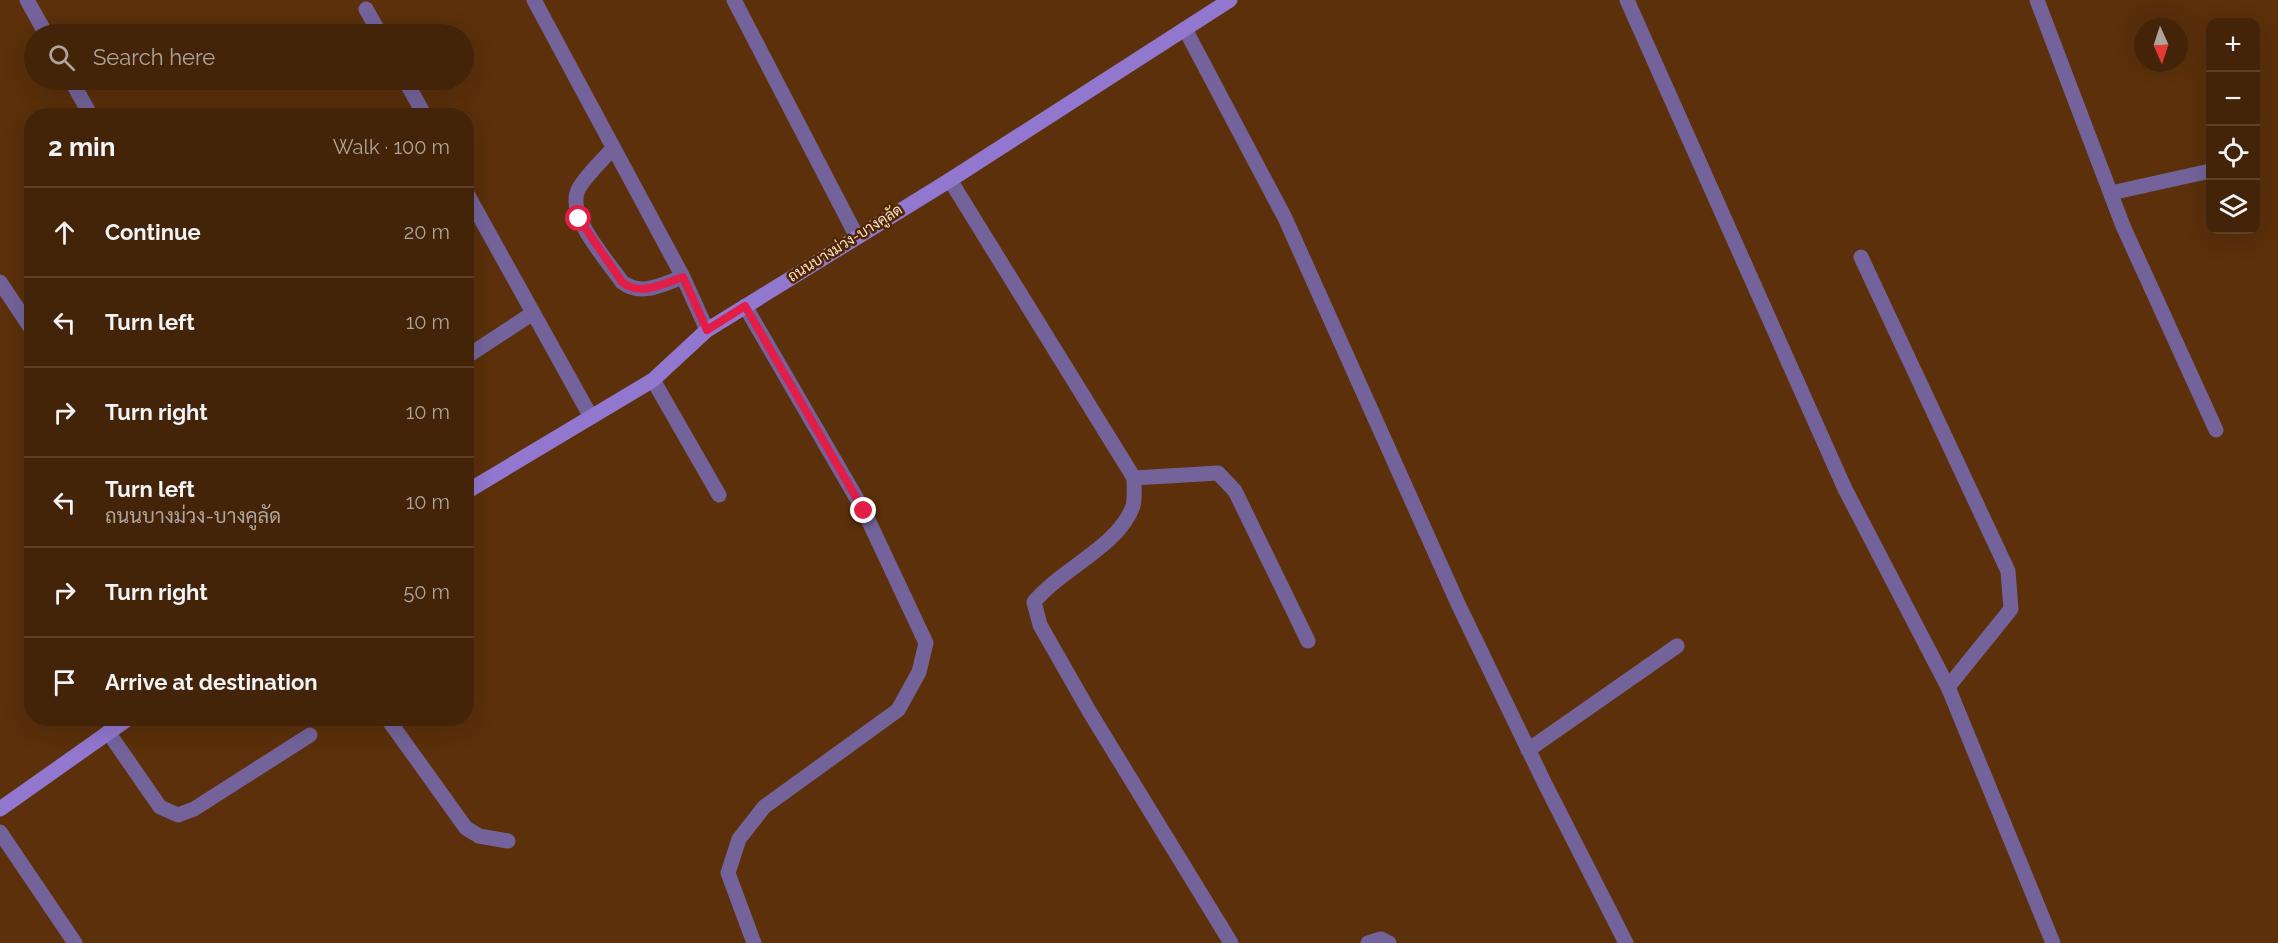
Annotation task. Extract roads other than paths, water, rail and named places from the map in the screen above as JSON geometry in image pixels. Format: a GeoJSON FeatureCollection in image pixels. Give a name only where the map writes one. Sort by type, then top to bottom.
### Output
{"type":"FeatureCollection","features":[{"type":"Feature","properties":{"kind":"street"},"geometry":{"type":"LineString","coordinates":[[27,0],[40,24]]}},
{"type":"Feature","properties":{"kind":"street"},"geometry":{"type":"LineString","coordinates":[[534,0],[683,277],[707,330]]}},
{"type":"Feature","properties":{"kind":"street"},"geometry":{"type":"LineString","coordinates":[[734,0],[856,235]]}},
{"type":"Feature","properties":{"kind":"street","name":"ถนนบางม่วง-บางคูลัด"},"geometry":{"type":"LineString","coordinates":[[474,487],[653,380],[707,330],[856,235],[950,180],[1230,0]]}},
{"type":"Feature","properties":{"kind":"street"},"geometry":{"type":"LineString","coordinates":[[1627,0],[1845,489],[1948,687],[2053,943]]}},
{"type":"Feature","properties":{"kind":"street"},"geometry":{"type":"LineString","coordinates":[[2037,0],[2123,226],[2216,430]]}},
{"type":"Feature","properties":{"kind":"street"},"geometry":{"type":"LineString","coordinates":[[366,9],[374,24]]}},
{"type":"Feature","properties":{"kind":"street"},"geometry":{"type":"LineString","coordinates":[[1185,29],[1285,218],[1389,454],[1528,750],[1626,943]]}},
{"type":"Feature","properties":{"kind":"street"},"geometry":{"type":"LineString","coordinates":[[77,90],[87,108]]}},
{"type":"Feature","properties":{"kind":"street"},"geometry":{"type":"LineString","coordinates":[[410,90],[420,108]]}},
{"type":"Feature","properties":{"kind":"street"},"geometry":{"type":"LineString","coordinates":[[613,148],[579,189],[574,203],[579,219],[622,282],[631,289],[647,290],[683,277]]}},
{"type":"Feature","properties":{"kind":"street"},"geometry":{"type":"LineString","coordinates":[[2111,193],[2206,172]]}},
{"type":"Feature","properties":{"kind":"street"},"geometry":{"type":"LineString","coordinates":[[950,180],[1134,478],[1133,505],[1116,534],[1046,588],[1034,602],[1040,625],[1089,711],[1231,943]]}},
{"type":"Feature","properties":{"kind":"street"},"geometry":{"type":"LineString","coordinates":[[474,206],[591,417]]}},
{"type":"Feature","properties":{"kind":"street"},"geometry":{"type":"LineString","coordinates":[[1862,257],[2008,570],[2011,609],[1948,687]]}},
{"type":"Feature","properties":{"kind":"street"},"geometry":{"type":"LineString","coordinates":[[0,282],[24,318]]}},
{"type":"Feature","properties":{"kind":"street"},"geometry":{"type":"LineString","coordinates":[[745,306],[864,511],[926,643],[919,672],[898,710],[764,807],[739,839],[728,873],[754,943]]}},
{"type":"Feature","properties":{"kind":"street"},"geometry":{"type":"LineString","coordinates":[[474,352],[533,313]]}},
{"type":"Feature","properties":{"kind":"street"},"geometry":{"type":"LineString","coordinates":[[653,380],[719,495]]}},
{"type":"Feature","properties":{"kind":"street"},"geometry":{"type":"LineString","coordinates":[[1134,478],[1218,473],[1235,491],[1308,642]]}},
{"type":"Feature","properties":{"kind":"street"},"geometry":{"type":"LineString","coordinates":[[1528,750],[1677,646]]}},
{"type":"Feature","properties":{"kind":"street"},"geometry":{"type":"LineString","coordinates":[[0,808],[117,726]]}},
{"type":"Feature","properties":{"kind":"street"},"geometry":{"type":"LineString","coordinates":[[393,726],[466,828],[479,836],[508,841]]}},
{"type":"Feature","properties":{"kind":"street"},"geometry":{"type":"LineString","coordinates":[[108,732],[160,807],[178,815],[194,809],[310,735]]}},
{"type":"Feature","properties":{"kind":"street"},"geometry":{"type":"LineString","coordinates":[[0,832],[75,943]]}},
{"type":"Feature","properties":{"kind":"street"},"geometry":{"type":"LineString","coordinates":[[1368,943],[1381,939],[1389,943]]}}]}
